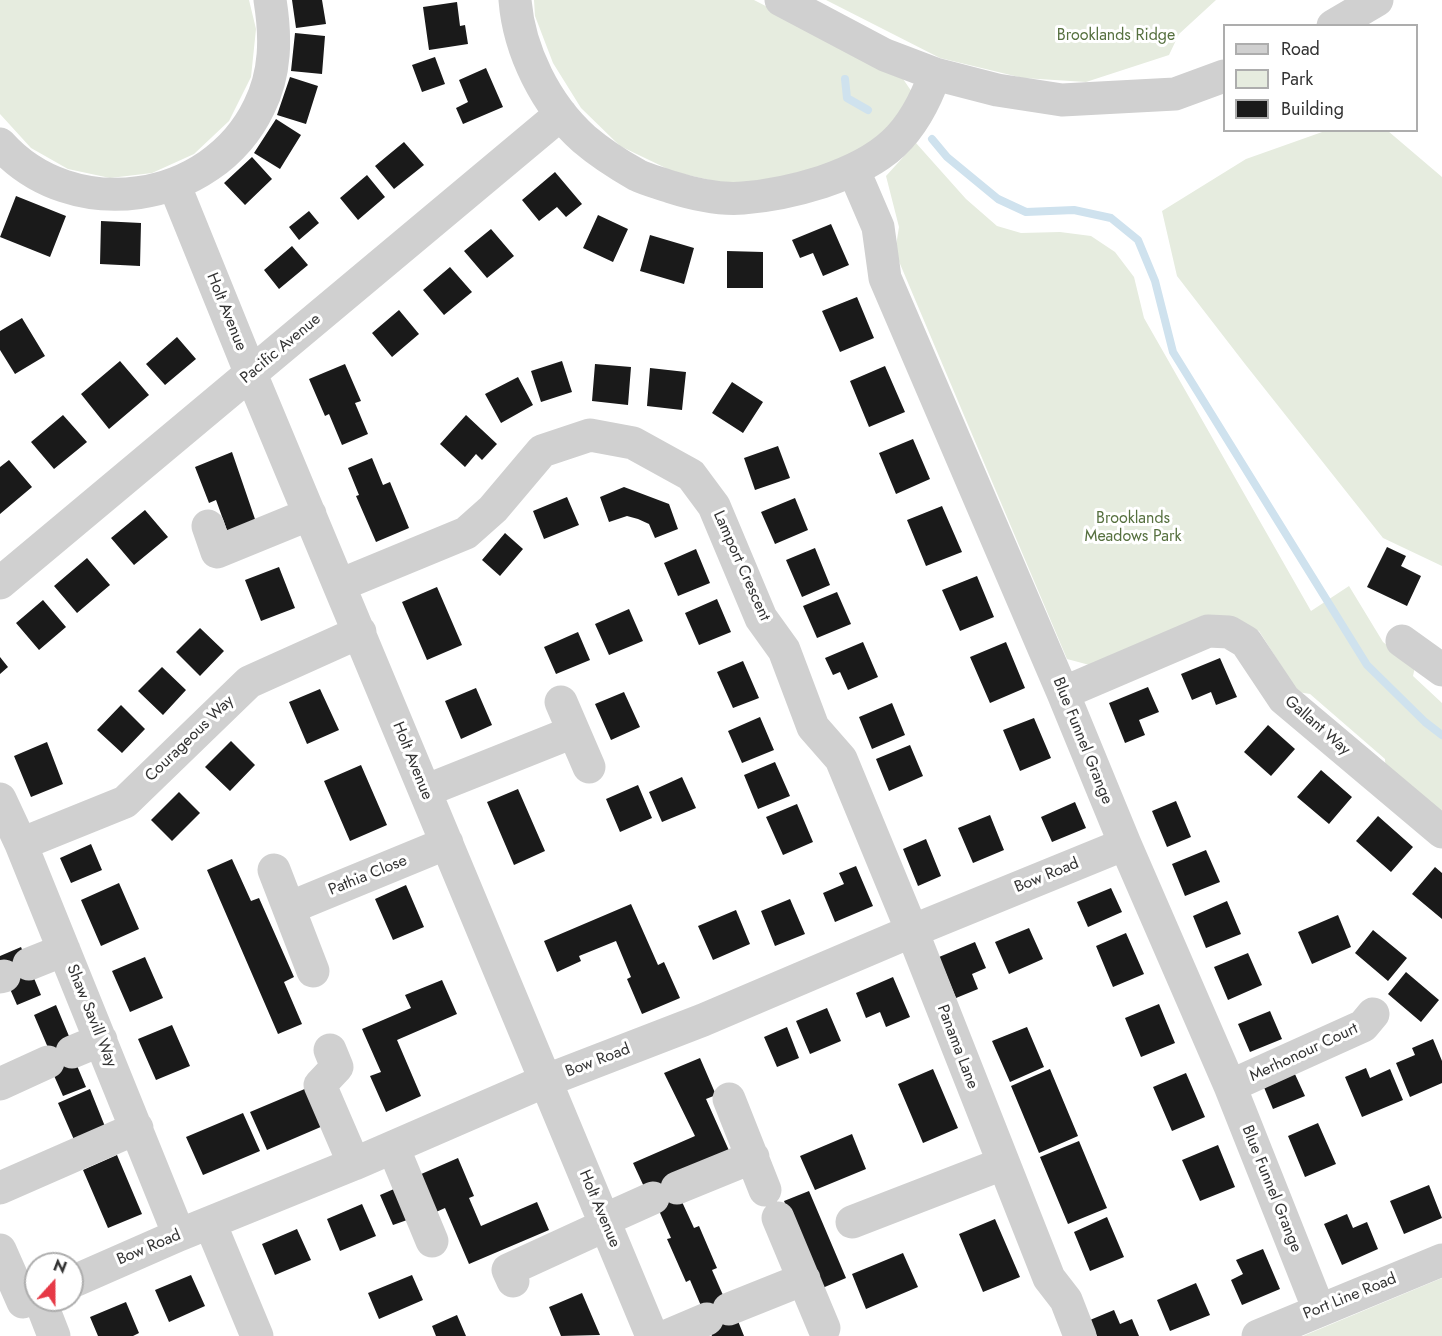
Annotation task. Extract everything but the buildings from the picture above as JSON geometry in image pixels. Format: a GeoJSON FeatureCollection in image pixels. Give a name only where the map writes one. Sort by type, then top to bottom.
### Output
{"type":"FeatureCollection","features":[{"type":"Feature","properties":{"kind":"street"},"geometry":{"type":"LineString","coordinates":[[0,144],[40,176],[86,193],[134,195],[158,190],[205,169],[226,152],[244,131],[259,108],[269,82],[274,55],[275,28],[270,0]]}},
{"type":"Feature","properties":{"kind":"street"},"geometry":{"type":"LineString","coordinates":[[515,0],[523,42],[541,84],[561,114],[585,140],[638,176],[692,193],[741,198],[802,189],[854,171],[906,132],[926,101],[935,74]]}},
{"type":"Feature","properties":{"kind":"street"},"geometry":{"type":"LineString","coordinates":[[781,0],[885,55],[935,74],[997,90],[1062,100],[1175,94],[1223,76]]}},
{"type":"Feature","properties":{"kind":"street"},"geometry":{"type":"LineString","coordinates":[[1336,24],[1377,0]]}},
{"type":"Feature","properties":{"kind":"street","name":"Pacific Avenue"},"geometry":{"type":"LineString","coordinates":[[0,583],[561,114]]}},
{"type":"Feature","properties":{"kind":"street","name":"Blue Funnel Grange"},"geometry":{"type":"LineString","coordinates":[[854,171],[878,227],[885,278],[1230,1086],[1319,1310]]}},
{"type":"Feature","properties":{"kind":"street","name":"Holt Avenue"},"geometry":{"type":"LineString","coordinates":[[174,184],[652,1336]]}},
{"type":"Feature","properties":{"kind":"street","name":"Lamport Crescent"},"geometry":{"type":"LineString","coordinates":[[340,585],[466,533],[493,509],[542,451],[590,435],[633,443],[691,475],[714,506],[761,618],[784,650],[813,727],[841,759],[912,931]]}},
{"type":"Feature","properties":{"kind":"street"},"geometry":{"type":"LineString","coordinates":[[208,526],[217,552],[310,514]]}},
{"type":"Feature","properties":{"kind":"street","name":"Gallant Way"},"geometry":{"type":"LineString","coordinates":[[1063,693],[1208,631],[1229,632],[1246,642],[1284,699],[1442,832]]}},
{"type":"Feature","properties":{"kind":"street","name":"Courageous Way"},"geometry":{"type":"LineString","coordinates":[[8,823],[125,802],[249,682],[360,633]]}},
{"type":"Feature","properties":{"kind":"street"},"geometry":{"type":"LineString","coordinates":[[1402,641],[1442,670]]}},
{"type":"Feature","properties":{"kind":"street"},"geometry":{"type":"LineString","coordinates":[[425,791],[567,717],[590,767]]}},
{"type":"Feature","properties":{"kind":"street","name":"Shaw Savill Way"},"geometry":{"type":"LineString","coordinates":[[8,823],[64,950],[74,1052],[137,1128],[179,1235]]}},
{"type":"Feature","properties":{"kind":"street","name":"Pathia Close"},"geometry":{"type":"LineString","coordinates":[[289,908],[447,843]]}},
{"type":"Feature","properties":{"kind":"street","name":"Bow Road"},"geometry":{"type":"LineString","coordinates":[[84,1277],[545,1081],[703,1020],[1125,844]]}},
{"type":"Feature","properties":{"kind":"street"},"geometry":{"type":"LineString","coordinates":[[274,870],[313,971]]}},
{"type":"Feature","properties":{"kind":"street","name":"Panama Lane"},"geometry":{"type":"LineString","coordinates":[[912,931],[1002,1164],[1049,1278],[1066,1300],[1080,1336]]}},
{"type":"Feature","properties":{"kind":"street"},"geometry":{"type":"LineString","coordinates":[[11,972],[64,950]]}},
{"type":"Feature","properties":{"kind":"street","name":"Merhonour Court"},"geometry":{"type":"LineString","coordinates":[[1230,1086],[1363,1026],[1373,1014]]}},
{"type":"Feature","properties":{"kind":"street"},"geometry":{"type":"LineString","coordinates":[[330,1050],[337,1067],[320,1085],[354,1164]]}},
{"type":"Feature","properties":{"kind":"street"},"geometry":{"type":"LineString","coordinates":[[0,1084],[74,1052]]}},
{"type":"Feature","properties":{"kind":"street"},"geometry":{"type":"LineString","coordinates":[[729,1099],[824,1328]]}},
{"type":"Feature","properties":{"kind":"street"},"geometry":{"type":"LineString","coordinates":[[0,1188],[137,1128]]}},
{"type":"Feature","properties":{"kind":"street"},"geometry":{"type":"LineString","coordinates":[[393,1147],[432,1241]]}},
{"type":"Feature","properties":{"kind":"street"},"geometry":{"type":"LineString","coordinates":[[513,1281],[508,1270],[665,1193],[753,1157]]}},
{"type":"Feature","properties":{"kind":"street"},"geometry":{"type":"LineString","coordinates":[[852,1222],[1002,1164]]}},
{"type":"Feature","properties":{"kind":"street"},"geometry":{"type":"LineString","coordinates":[[210,1223],[257,1336]]}},
{"type":"Feature","properties":{"kind":"street"},"geometry":{"type":"LineString","coordinates":[[0,1250],[24,1300]]}},
{"type":"Feature","properties":{"kind":"street","name":"Port Line Road"},"geometry":{"type":"LineString","coordinates":[[1258,1336],[1442,1260]]}},
{"type":"Feature","properties":{"kind":"street"},"geometry":{"type":"LineString","coordinates":[[667,1336],[804,1279]]}},
{"type":"Feature","properties":{"kind":"street"},"geometry":{"type":"LineString","coordinates":[[34,1312],[54,1336]]}},
{"type":"Feature","properties":{"kind":"green space"},"geometry":{"type":"Polygon","coordinates":[[[0,0],[249,0],[256,29],[251,77],[229,121],[194,154],[152,173],[110,178],[68,169],[31,148],[0,114],[0,0]]]}},
{"type":"Feature","properties":{"kind":"green space"},"geometry":{"type":"Polygon","coordinates":[[[534,0],[754,0],[901,76],[914,95],[886,130],[852,158],[754,185],[719,182],[674,172],[620,146],[581,108],[553,63],[535,16],[534,0]]]}},
{"type":"Feature","properties":{"kind":"green space","name":"Brooklands Ridge"},"geometry":{"type":"Polygon","coordinates":[[[826,0],[1216,0],[1179,34],[1169,55],[1086,82],[1023,78],[940,58],[826,0]]]}},
{"type":"Feature","properties":{"kind":"green space"},"geometry":{"type":"Polygon","coordinates":[[[1322,132],[1389,132],[1442,177],[1442,566],[1383,538],[1177,276],[1162,211],[1246,159],[1322,132]]]}},
{"type":"Feature","properties":{"kind":"green space","name":"Brooklands Meadows Park"},"geometry":{"type":"Polygon","coordinates":[[[916,143],[966,199],[997,226],[1021,233],[1060,232],[1091,236],[1115,252],[1134,277],[1144,318],[1311,611],[1349,586],[1383,642],[1415,667],[1413,676],[1442,703],[1442,821],[1386,775],[1385,759],[1310,694],[1298,692],[1259,631],[1216,615],[1097,667],[1067,659],[895,252],[899,227],[886,176],[916,143]]]}},
{"type":"Feature","properties":{"kind":"green space"},"geometry":{"type":"Polygon","coordinates":[[[1442,1278],[1442,1336],[1303,1336],[1442,1278]]]}},
{"type":"Feature","properties":{"kind":"waterway"},"geometry":{"type":"LineString","coordinates":[[845,79],[847,98],[868,110]]}},
{"type":"Feature","properties":{"kind":"waterway"},"geometry":{"type":"LineString","coordinates":[[932,139],[947,157],[998,199],[1026,212],[1074,210],[1111,218],[1138,240],[1155,281],[1173,352],[1367,665],[1425,722],[1442,735]]}}]}
